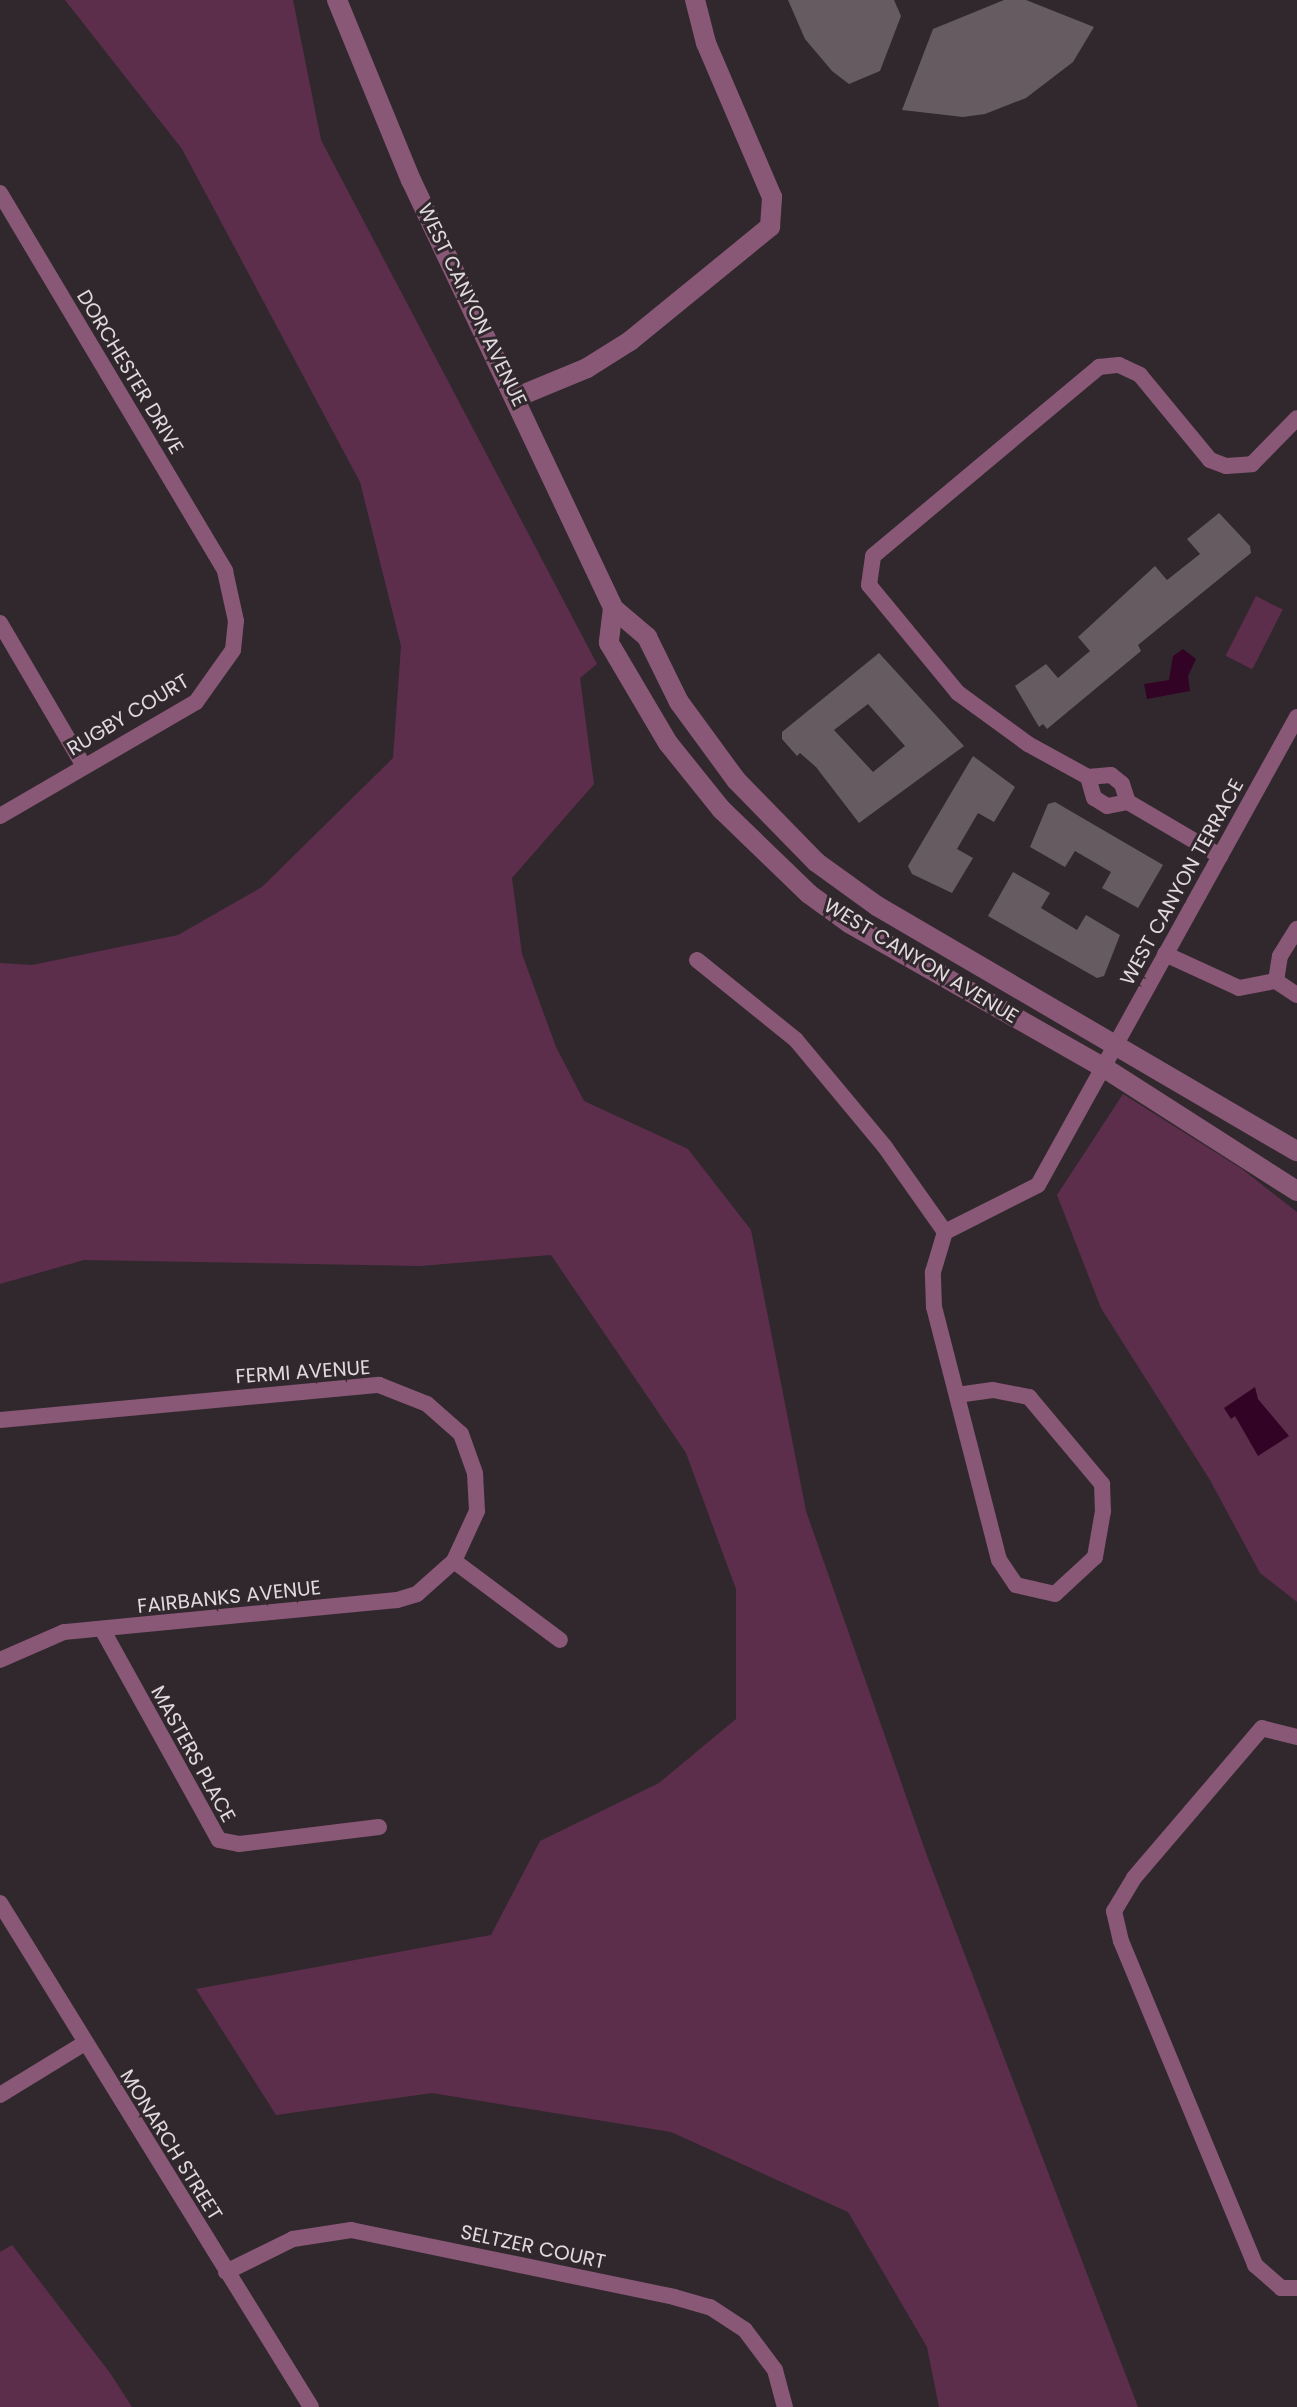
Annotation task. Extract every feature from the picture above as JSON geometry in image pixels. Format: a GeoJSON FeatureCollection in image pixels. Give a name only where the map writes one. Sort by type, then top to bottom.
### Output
{"type":"FeatureCollection","features":[{"type":"Feature","properties":{"kind":"street","name":"WEST CANYON AVENUE"},"geometry":{"type":"LineString","coordinates":[[337,0],[411,180],[517,397],[613,608],[647,637],[679,702],[736,780],[816,862],[917,931],[1117,1043],[1297,1151]]}},
{"type":"Feature","properties":{"kind":"street"},"geometry":{"type":"LineString","coordinates":[[517,397],[587,368],[630,341],[770,227],[772,197],[706,43],[695,0]]}},
{"type":"Feature","properties":{"kind":"street","name":"DORCHESTER DRIVE"},"geometry":{"type":"LineString","coordinates":[[0,193],[225,571]]}},
{"type":"Feature","properties":{"kind":"street"},"geometry":{"type":"LineString","coordinates":[[1128,802],[1115,776],[1088,777],[1028,744],[958,693],[869,585],[873,556],[1099,367],[1119,365],[1140,375],[1210,460],[1226,466],[1252,464],[1297,418]]}},
{"type":"Feature","properties":{"kind":"street","name":"RUGBY COURT"},"geometry":{"type":"LineString","coordinates":[[0,816],[196,702],[216,681],[233,650],[236,621],[225,571]]}},
{"type":"Feature","properties":{"kind":"street","name":"WEST CANYON AVENUE"},"geometry":{"type":"LineString","coordinates":[[613,608],[609,643],[668,743],[721,809],[809,894],[849,923],[1103,1067],[1297,1191]]}},
{"type":"Feature","properties":{"kind":"street"},"geometry":{"type":"LineString","coordinates":[[0,623],[84,766]]}},
{"type":"Feature","properties":{"kind":"street","name":"WEST CANYON TERRACE"},"geometry":{"type":"LineString","coordinates":[[945,1232],[1038,1185],[1297,717]]}},
{"type":"Feature","properties":{"kind":"street"},"geometry":{"type":"LineString","coordinates":[[1088,777],[1097,802],[1128,802],[1220,856]]}},
{"type":"Feature","properties":{"kind":"street"},"geometry":{"type":"LineString","coordinates":[[1276,981],[1280,956],[1297,929]]}},
{"type":"Feature","properties":{"kind":"street"},"geometry":{"type":"LineString","coordinates":[[1165,954],[1239,988],[1276,981],[1297,995]]}},
{"type":"Feature","properties":{"kind":"street"},"geometry":{"type":"LineString","coordinates":[[697,960],[796,1040],[885,1147],[945,1232],[933,1272],[934,1307],[999,1560],[1016,1585],[1055,1594],[1095,1557],[1103,1511],[1102,1484],[1029,1397],[993,1390],[957,1395]]}},
{"type":"Feature","properties":{"kind":"street","name":"FERMI AVENUE"},"geometry":{"type":"LineString","coordinates":[[0,1420],[379,1385],[402,1390],[461,1434],[475,1473],[477,1511],[454,1561]]}},
{"type":"Feature","properties":{"kind":"street"},"geometry":{"type":"LineString","coordinates":[[454,1561],[560,1640]]}},
{"type":"Feature","properties":{"kind":"street","name":"FAIRBANKS AVENUE"},"geometry":{"type":"LineString","coordinates":[[0,1660],[64,1632],[397,1600],[417,1594],[454,1561]]}},
{"type":"Feature","properties":{"kind":"street","name":"MASTERS PLACE"},"geometry":{"type":"LineString","coordinates":[[102,1629],[219,1840],[239,1844],[379,1827]]}},
{"type":"Feature","properties":{"kind":"street"},"geometry":{"type":"LineString","coordinates":[[1297,1737],[1262,1728],[1134,1878],[1114,1911],[1121,1941],[1255,2265],[1281,2288],[1297,2288]]}},
{"type":"Feature","properties":{"kind":"street","name":"MONARCH STREET"},"geometry":{"type":"LineString","coordinates":[[0,1903],[311,2407]]}},
{"type":"Feature","properties":{"kind":"street"},"geometry":{"type":"LineString","coordinates":[[0,2095],[85,2043]]}},
{"type":"Feature","properties":{"kind":"street","name":"SELTZER COURT"},"geometry":{"type":"LineString","coordinates":[[226,2272],[293,2239],[351,2230],[674,2297],[710,2307],[745,2330],[775,2370],[785,2407]]}},
{"type":"Feature","properties":{"kind":"shaded area"},"geometry":{"type":"Polygon","coordinates":[[[65,0],[293,0],[321,140],[597,664],[580,678],[594,784],[512,878],[522,954],[556,1047],[584,1101],[688,1149],[751,1230],[806,1511],[927,1856],[1138,2407],[939,2407],[927,2347],[848,2212],[671,2132],[432,2093],[276,2115],[196,1989],[491,1935],[540,1841],[659,1783],[736,1719],[736,1589],[686,1453],[551,1255],[420,1266],[84,1260],[0,1284],[0,963],[32,965],[178,935],[262,887],[393,758],[401,646],[360,482],[182,149],[65,0]]]}},
{"type":"Feature","properties":{"kind":"shaded area"},"geometry":{"type":"Polygon","coordinates":[[[1256,596],[1283,610],[1252,669],[1226,656],[1256,596]]]}},
{"type":"Feature","properties":{"kind":"shaded area"},"geometry":{"type":"Polygon","coordinates":[[[1183,649],[1196,659],[1188,676],[1190,691],[1147,699],[1144,684],[1169,680],[1173,656],[1183,649]]]}},
{"type":"Feature","properties":{"kind":"shaded area"},"geometry":{"type":"Polygon","coordinates":[[[1123,1094],[1242,1169],[1297,1212],[1297,1602],[1260,1573],[1210,1480],[1101,1308],[1057,1195],[1123,1094]]]}},
{"type":"Feature","properties":{"kind":"shaded area"},"geometry":{"type":"Polygon","coordinates":[[[1255,1387],[1258,1399],[1289,1436],[1258,1456],[1235,1416],[1231,1419],[1224,1408],[1255,1387]]]}},
{"type":"Feature","properties":{"kind":"shaded area"},"geometry":{"type":"Polygon","coordinates":[[[12,2245],[110,2373],[132,2407],[0,2407],[0,2252],[12,2245]]]}},
{"type":"Feature","properties":{"kind":"building"},"geometry":{"type":"Polygon","coordinates":[[[788,0],[894,0],[901,16],[880,71],[849,84],[832,71],[805,39],[788,0]]]}},
{"type":"Feature","properties":{"kind":"building"},"geometry":{"type":"Polygon","coordinates":[[[1004,0],[1026,0],[1094,27],[1073,62],[1026,98],[985,114],[963,117],[902,110],[933,29],[1004,0]]]}},
{"type":"Feature","properties":{"kind":"building"},"geometry":{"type":"Polygon","coordinates":[[[1219,513],[1250,546],[1251,553],[1138,645],[1141,651],[1047,729],[1043,724],[1039,727],[1015,686],[1046,664],[1058,678],[1090,651],[1078,637],[1155,566],[1167,580],[1200,554],[1187,539],[1219,513]]]}},
{"type":"Feature","properties":{"kind":"building"},"geometry":{"type":"Polygon","coordinates":[[[879,653],[964,746],[859,823],[816,767],[800,753],[797,756],[782,739],[782,732],[879,653]],[[868,704],[834,730],[873,772],[905,746],[868,704]]]}},
{"type":"Feature","properties":{"kind":"building"},"geometry":{"type":"Polygon","coordinates":[[[973,756],[1015,787],[994,822],[978,813],[957,849],[973,858],[952,893],[912,874],[908,866],[973,756]]]}},
{"type":"Feature","properties":{"kind":"building"},"geometry":{"type":"Polygon","coordinates":[[[1055,802],[1163,865],[1138,908],[1102,888],[1111,872],[1075,851],[1065,867],[1030,847],[1048,804],[1055,802]]]}},
{"type":"Feature","properties":{"kind":"building"},"geometry":{"type":"Polygon","coordinates":[[[1013,872],[1050,893],[1041,908],[1077,930],[1086,915],[1120,935],[1104,976],[1097,978],[988,916],[1013,872]]]}}]}
